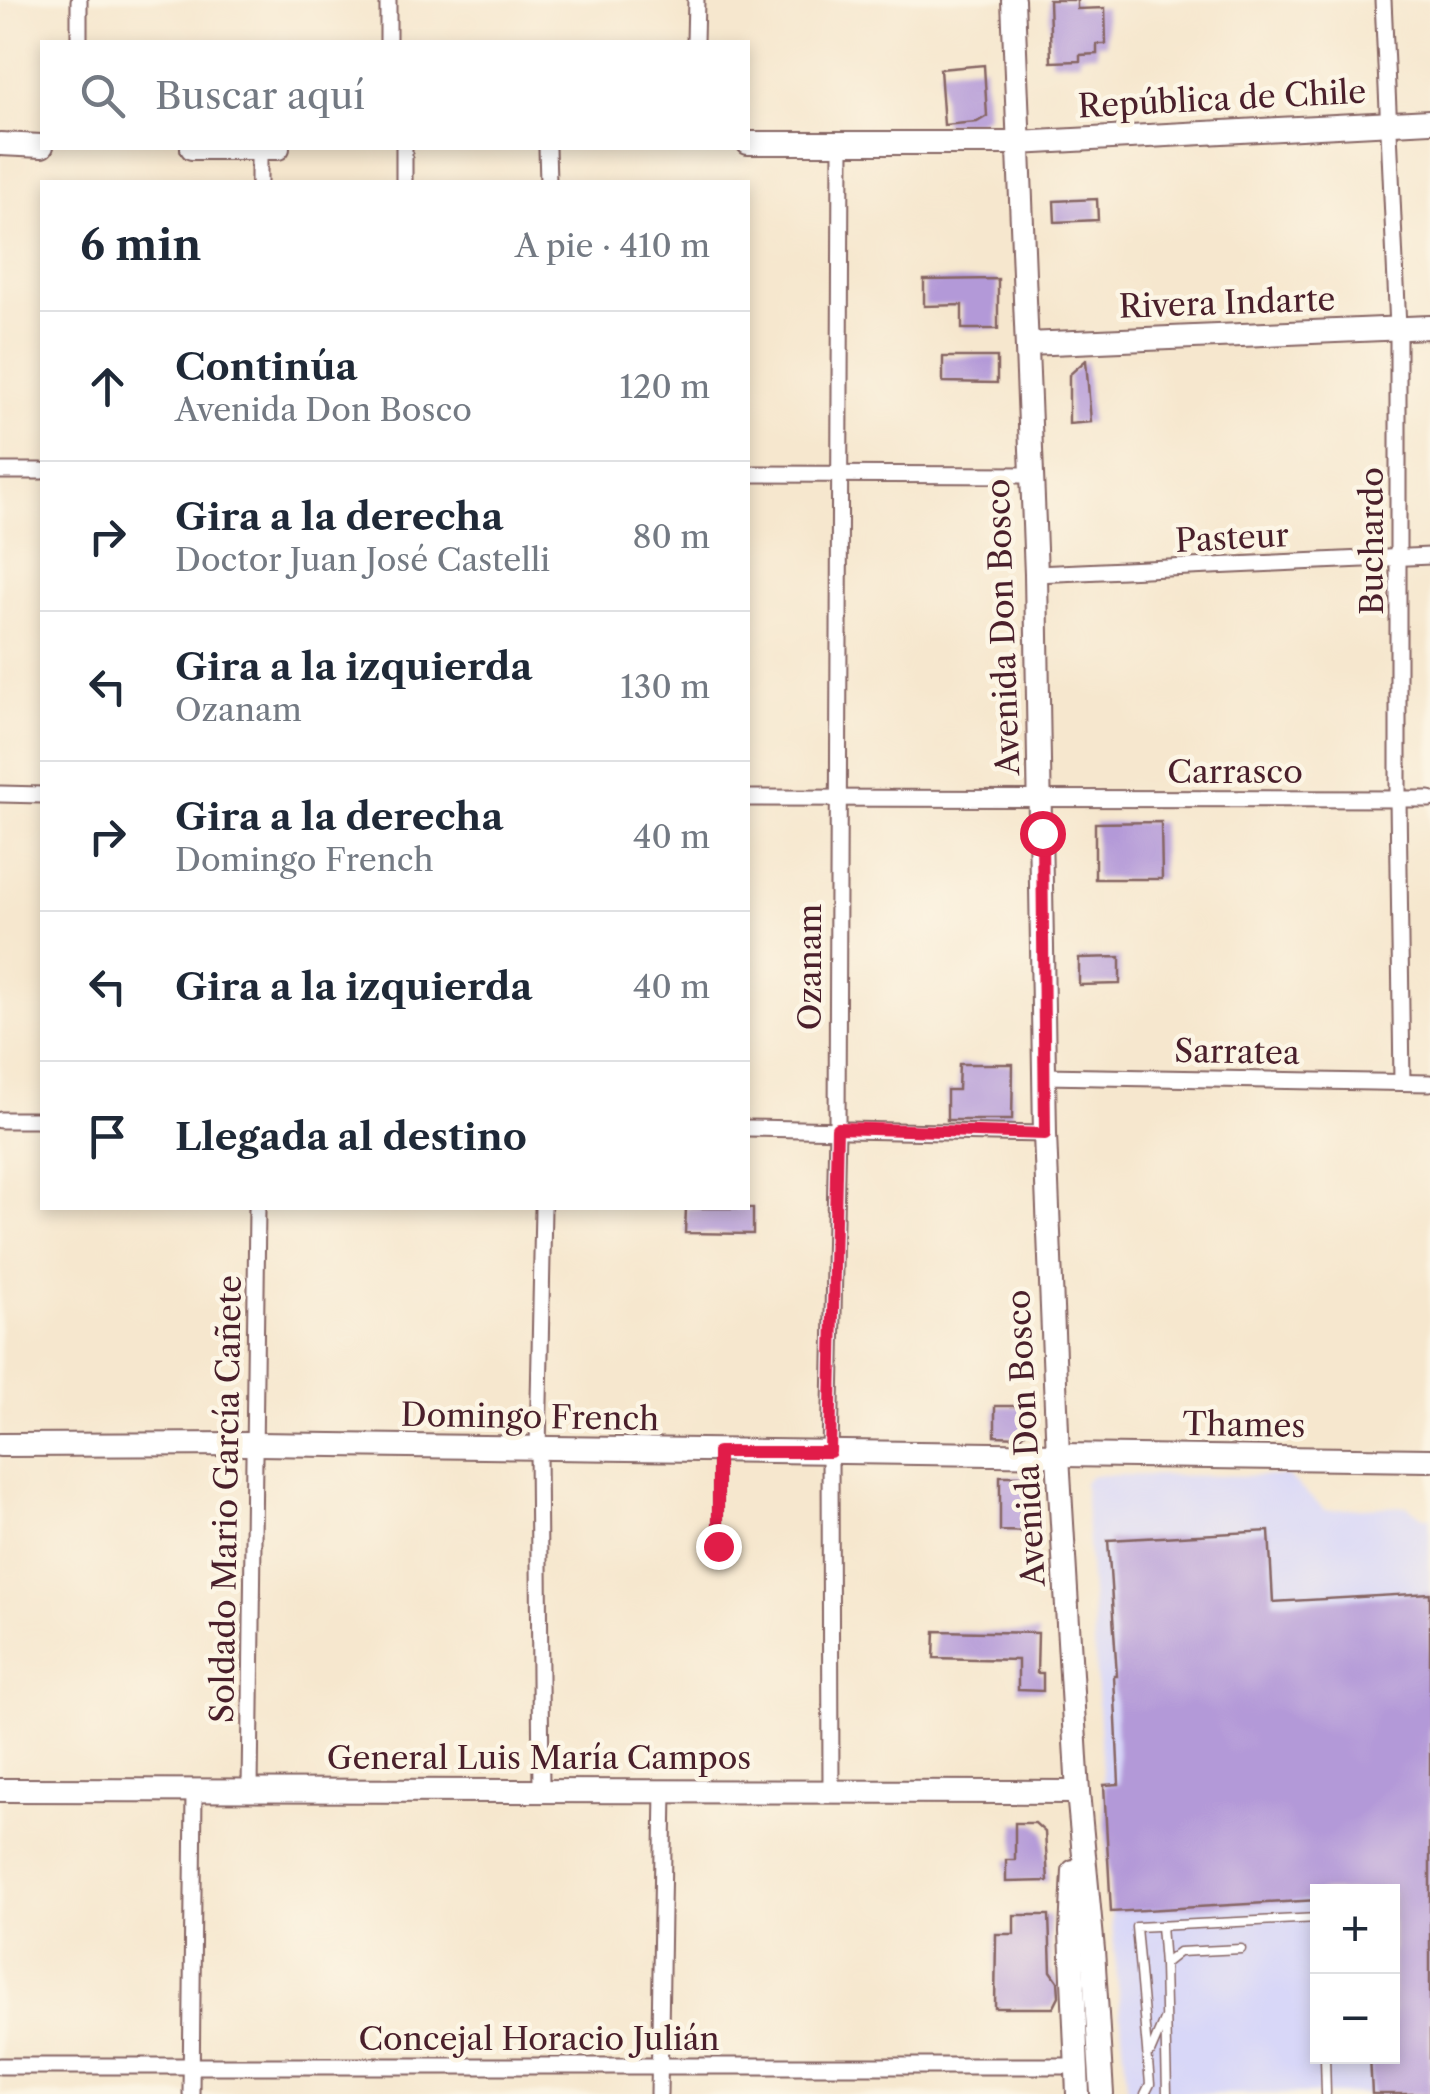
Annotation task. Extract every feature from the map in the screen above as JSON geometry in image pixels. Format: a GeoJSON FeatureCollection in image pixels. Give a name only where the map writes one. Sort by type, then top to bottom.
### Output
{"type":"FeatureCollection","features":[{"type":"Feature","properties":{"kind":"main road","name":"Avenida Don Bosco"},"geometry":{"type":"LineString","coordinates":[[1013,0],[1036,574],[1045,1134],[1058,1456],[1078,1792],[1105,2089]]}},
{"type":"Feature","properties":{"kind":"main road","name":"República de Chile"},"geometry":{"type":"LineString","coordinates":[[750,143],[1018,143],[1430,121]]}},
{"type":"Feature","properties":{"kind":"main road"},"geometry":{"type":"LineString","coordinates":[[0,144],[40,146]]}},
{"type":"Feature","properties":{"kind":"main road","name":"Rivera Indarte"},"geometry":{"type":"LineString","coordinates":[[1028,344],[1430,326]]}},
{"type":"Feature","properties":{"kind":"main road","name":"Domingo French"},"geometry":{"type":"LineString","coordinates":[[0,1445],[256,1444],[1058,1456]]}},
{"type":"Feature","properties":{"kind":"main road","name":"Thames"},"geometry":{"type":"LineString","coordinates":[[1058,1456],[1430,1460]]}},
{"type":"Feature","properties":{"kind":"main road","name":"General Luis María Campos"},"geometry":{"type":"LineString","coordinates":[[0,1790],[1078,1792]]}},
{"type":"Feature","properties":{"kind":"main road","name":"Avenida Don Bosco"},"geometry":{"type":"LineString","coordinates":[[1078,1792],[1071,1932],[1078,2094]]}},
{"type":"Feature","properties":{"kind":"street"},"geometry":{"type":"LineString","coordinates":[[79,0],[79,40]]}},
{"type":"Feature","properties":{"kind":"street"},"geometry":{"type":"LineString","coordinates":[[388,0],[388,40]]}},
{"type":"Feature","properties":{"kind":"street"},"geometry":{"type":"LineString","coordinates":[[695,40],[696,0]]}},
{"type":"Feature","properties":{"kind":"street","name":"Buchardo"},"geometry":{"type":"LineString","coordinates":[[1383,0],[1398,328],[1402,1082]]}},
{"type":"Feature","properties":{"kind":"street","name":"Ozanam"},"geometry":{"type":"LineString","coordinates":[[831,1792],[830,1452],[837,1128],[841,144]]}},
{"type":"Feature","properties":{"kind":"street"},"geometry":{"type":"LineString","coordinates":[[259,150],[260,180]]}},
{"type":"Feature","properties":{"kind":"street"},"geometry":{"type":"LineString","coordinates":[[404,150],[404,180]]}},
{"type":"Feature","properties":{"kind":"street"},"geometry":{"type":"LineString","coordinates":[[548,150],[548,180]]}},
{"type":"Feature","properties":{"kind":"street"},"geometry":{"type":"LineString","coordinates":[[0,472],[40,472]]}},
{"type":"Feature","properties":{"kind":"street"},"geometry":{"type":"LineString","coordinates":[[750,474],[1031,475]]}},
{"type":"Feature","properties":{"kind":"street","name":"Pasteur"},"geometry":{"type":"LineString","coordinates":[[1036,574],[1430,556]]}},
{"type":"Feature","properties":{"kind":"street"},"geometry":{"type":"LineString","coordinates":[[0,794],[40,795]]}},
{"type":"Feature","properties":{"kind":"street","name":"Carrasco"},"geometry":{"type":"LineString","coordinates":[[750,798],[1430,799]]}},
{"type":"Feature","properties":{"kind":"street","name":"Sarratea"},"geometry":{"type":"LineString","coordinates":[[1044,1076],[1430,1083]]}},
{"type":"Feature","properties":{"kind":"street"},"geometry":{"type":"LineString","coordinates":[[0,1120],[40,1120]]}},
{"type":"Feature","properties":{"kind":"street"},"geometry":{"type":"LineString","coordinates":[[750,1128],[1045,1134]]}},
{"type":"Feature","properties":{"kind":"street","name":"Soldado Mario García Cañete"},"geometry":{"type":"LineString","coordinates":[[250,1790],[257,1210]]}},
{"type":"Feature","properties":{"kind":"street"},"geometry":{"type":"LineString","coordinates":[[541,1789],[538,1450],[544,1210]]}},
{"type":"Feature","properties":{"kind":"street"},"geometry":{"type":"LineString","coordinates":[[659,2094],[664,1790]]}},
{"type":"Feature","properties":{"kind":"street"},"geometry":{"type":"LineString","coordinates":[[191,2094],[194,1791]]}},
{"type":"Feature","properties":{"kind":"street","name":"Concejal Horacio Julián"},"geometry":{"type":"LineString","coordinates":[[0,2066],[1078,2066]]}},
{"type":"Feature","properties":{"kind":"lane"},"geometry":{"type":"LineString","coordinates":[[718,1452],[718,1546]]}},
{"type":"Feature","properties":{"kind":"lane"},"geometry":{"type":"LineString","coordinates":[[1145,2094],[1150,2084],[1136,1927],[1310,1918]]}},
{"type":"Feature","properties":{"kind":"lane"},"geometry":{"type":"LineString","coordinates":[[1160,1926],[1168,2094]]}},
{"type":"Feature","properties":{"kind":"lane"},"geometry":{"type":"LineString","coordinates":[[1164,1964],[1179,1952],[1241,1949]]}},
{"type":"Feature","properties":{"kind":"lane"},"geometry":{"type":"LineString","coordinates":[[1148,2058],[1165,2016]]}},
{"type":"Feature","properties":{"kind":"lane"},"geometry":{"type":"LineString","coordinates":[[1324,2064],[1326,2094]]}},
{"type":"Feature","properties":{"kind":"lane"},"geometry":{"type":"LineString","coordinates":[[1078,2066],[1105,2089]]}},
{"type":"Feature","properties":{"kind":"shaded area"},"geometry":{"type":"Polygon","coordinates":[[[1092,1475],[1287,1476],[1325,1510],[1407,1506],[1423,1517],[1430,1517],[1430,2094],[1128,2094],[1111,1912],[1084,1482],[1092,1475]]]}},
{"type":"Feature","properties":{"kind":"building"},"geometry":{"type":"Polygon","coordinates":[[[1049,0],[1077,0],[1077,9],[1105,8],[1106,44],[1097,44],[1097,54],[1080,55],[1080,61],[1051,62],[1049,0]]]}},
{"type":"Feature","properties":{"kind":"building"},"geometry":{"type":"Polygon","coordinates":[[[984,65],[987,116],[977,122],[944,125],[940,69],[984,65]]]}},
{"type":"Feature","properties":{"kind":"building"},"geometry":{"type":"Polygon","coordinates":[[[1097,199],[1098,220],[1055,222],[1054,201],[1097,199]]]}},
{"type":"Feature","properties":{"kind":"building"},"geometry":{"type":"Polygon","coordinates":[[[998,279],[998,329],[962,329],[962,305],[924,306],[924,280],[998,279]]]}},
{"type":"Feature","properties":{"kind":"building"},"geometry":{"type":"Polygon","coordinates":[[[943,357],[997,357],[997,383],[943,382],[943,357]]]}},
{"type":"Feature","properties":{"kind":"building"},"geometry":{"type":"Polygon","coordinates":[[[1086,360],[1091,422],[1069,424],[1069,375],[1086,360]]]}},
{"type":"Feature","properties":{"kind":"building"},"geometry":{"type":"Polygon","coordinates":[[[1161,822],[1162,879],[1095,879],[1095,823],[1161,822]]]}},
{"type":"Feature","properties":{"kind":"building"},"geometry":{"type":"Polygon","coordinates":[[[1120,957],[1120,984],[1079,985],[1079,958],[1120,957]]]}},
{"type":"Feature","properties":{"kind":"building"},"geometry":{"type":"Polygon","coordinates":[[[959,1064],[1013,1064],[1012,1120],[947,1120],[947,1090],[958,1090],[959,1064]]]}},
{"type":"Feature","properties":{"kind":"building"},"geometry":{"type":"Polygon","coordinates":[[[753,1208],[753,1234],[685,1233],[686,1210],[753,1208]]]}},
{"type":"Feature","properties":{"kind":"building"},"geometry":{"type":"Polygon","coordinates":[[[995,1406],[1030,1406],[1029,1429],[1021,1437],[995,1436],[995,1406]]]}},
{"type":"Feature","properties":{"kind":"building"},"geometry":{"type":"Polygon","coordinates":[[[1000,1476],[1021,1476],[1032,1487],[1034,1532],[1000,1531],[1000,1476]]]}},
{"type":"Feature","properties":{"kind":"building"},"geometry":{"type":"Polygon","coordinates":[[[1269,1531],[1273,1602],[1430,1593],[1430,2094],[1372,2094],[1370,2064],[1400,2064],[1400,1884],[1310,1884],[1310,1900],[1111,1912],[1104,1785],[1119,1784],[1108,1540],[1269,1531]]]}},
{"type":"Feature","properties":{"kind":"building"},"geometry":{"type":"Polygon","coordinates":[[[935,1631],[1038,1633],[1037,1673],[1043,1673],[1043,1691],[1018,1690],[1018,1660],[934,1658],[935,1631]]]}},
{"type":"Feature","properties":{"kind":"building"},"geometry":{"type":"Polygon","coordinates":[[[1015,1823],[1035,1823],[1045,1832],[1048,1881],[1006,1882],[1006,1860],[1015,1860],[1015,1823]]]}},
{"type":"Feature","properties":{"kind":"building"},"geometry":{"type":"Polygon","coordinates":[[[1014,1915],[1049,1915],[1051,1971],[1058,1981],[1059,1996],[1053,2008],[995,2008],[996,1934],[1014,1934],[1014,1915]]]}},
{"type":"Feature","properties":{"kind":"route"},"geometry":{"type":"LineString","coordinates":[[718,1546],[718,1452],[830,1452],[837,1128],[1045,1134],[1042,833]]}}]}
